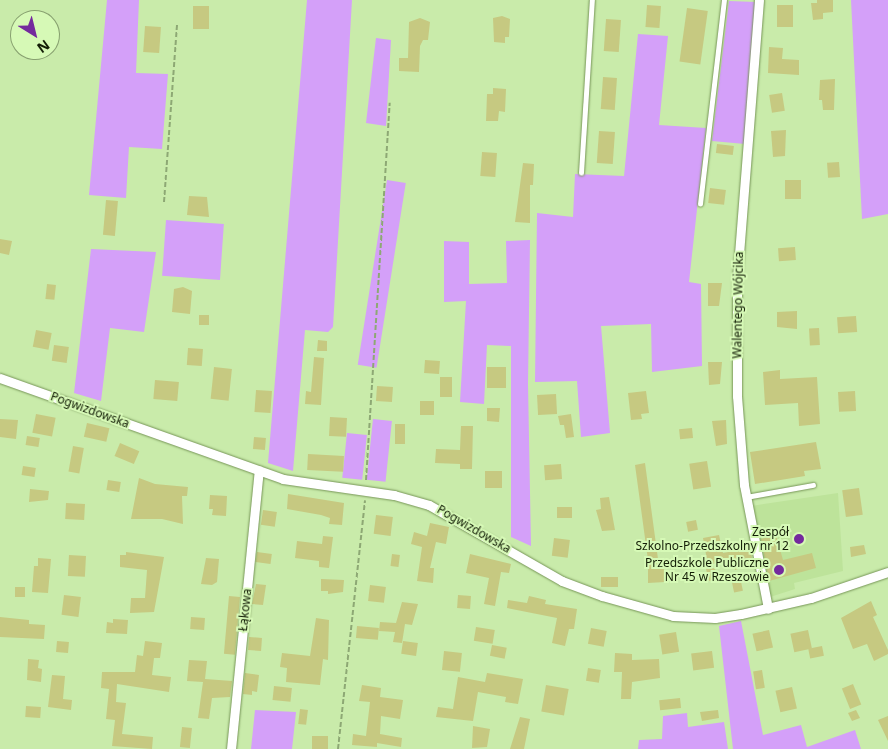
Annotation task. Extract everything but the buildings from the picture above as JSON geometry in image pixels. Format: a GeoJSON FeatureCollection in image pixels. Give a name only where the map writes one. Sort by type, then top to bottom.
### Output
{"type":"FeatureCollection","features":[{"type":"Feature","properties":{"kind":"street","name":"Walentego Wójcika"},"geometry":{"type":"LineString","coordinates":[[758,0],[737,278],[737,396],[746,497],[768,609]]}},
{"type":"Feature","properties":{"kind":"street","name":"Pogwizdowska"},"geometry":{"type":"LineString","coordinates":[[0,378],[259,470],[300,482],[366,491],[430,504],[562,581],[642,608],[680,616],[715,618],[768,609],[888,572]]}},
{"type":"Feature","properties":{"kind":"street","name":"Łąkowa"},"geometry":{"type":"LineString","coordinates":[[231,749],[259,470]]}},
{"type":"Feature","properties":{"kind":"lane"},"geometry":{"type":"LineString","coordinates":[[581,172],[592,0]]}},
{"type":"Feature","properties":{"kind":"lane"},"geometry":{"type":"LineString","coordinates":[[700,204],[724,0]]}},
{"type":"Feature","properties":{"kind":"lane"},"geometry":{"type":"LineString","coordinates":[[746,497],[813,486]]}},
{"type":"Feature","properties":{"kind":"path"},"geometry":{"type":"LineString","coordinates":[[164,202],[177,22]]}},
{"type":"Feature","properties":{"kind":"path"},"geometry":{"type":"LineString","coordinates":[[338,749],[366,491],[390,103]]}},
{"type":"Feature","properties":{"kind":"shaded area"},"geometry":{"type":"Polygon","coordinates":[[[107,0],[139,0],[136,73],[168,74],[162,149],[129,147],[126,198],[89,195],[107,0]]]}},
{"type":"Feature","properties":{"kind":"shaded area"},"geometry":{"type":"Polygon","coordinates":[[[307,0],[352,0],[333,327],[328,332],[305,330],[293,471],[268,463],[307,0]]]}},
{"type":"Feature","properties":{"kind":"shaded area"},"geometry":{"type":"Polygon","coordinates":[[[851,0],[888,0],[888,214],[862,219],[851,0]]]}},
{"type":"Feature","properties":{"kind":"shaded area"},"geometry":{"type":"Polygon","coordinates":[[[729,1],[756,2],[745,144],[712,141],[729,1]]]}},
{"type":"Feature","properties":{"kind":"shaded area"},"geometry":{"type":"Polygon","coordinates":[[[638,34],[668,36],[659,125],[706,128],[689,282],[701,284],[702,366],[652,372],[651,324],[601,326],[610,433],[581,437],[577,381],[535,382],[537,213],[573,217],[575,174],[624,176],[638,34]]]}},
{"type":"Feature","properties":{"kind":"shaded area"},"geometry":{"type":"Polygon","coordinates":[[[376,38],[391,40],[386,126],[366,123],[376,38]]]}},
{"type":"Feature","properties":{"kind":"shaded area"},"geometry":{"type":"Polygon","coordinates":[[[387,180],[406,183],[377,368],[358,365],[387,180]]]}},
{"type":"Feature","properties":{"kind":"shaded area"},"geometry":{"type":"Polygon","coordinates":[[[166,220],[224,224],[220,280],[162,276],[166,220]]]}},
{"type":"Feature","properties":{"kind":"shaded area"},"geometry":{"type":"Polygon","coordinates":[[[530,240],[528,384],[531,546],[511,537],[511,346],[487,345],[484,404],[460,402],[466,301],[444,302],[444,241],[469,242],[469,284],[507,283],[506,241],[530,240]]]}},
{"type":"Feature","properties":{"kind":"shaded area"},"geometry":{"type":"Polygon","coordinates":[[[91,249],[156,252],[144,332],[110,328],[101,401],[74,393],[91,249]]]}},
{"type":"Feature","properties":{"kind":"shaded area"},"geometry":{"type":"Polygon","coordinates":[[[373,419],[392,421],[386,482],[367,480],[373,419]]]}},
{"type":"Feature","properties":{"kind":"shaded area"},"geometry":{"type":"Polygon","coordinates":[[[347,433],[367,435],[362,480],[342,478],[347,433]]]}},
{"type":"Feature","properties":{"kind":"shaded area","name":"Zespół Szkolno-Przedszkolny nr 12"},"geometry":{"type":"Polygon","coordinates":[[[838,493],[843,571],[794,583],[795,589],[770,597],[751,506],[838,493]]]}},
{"type":"Feature","properties":{"kind":"shaded area"},"geometry":{"type":"Polygon","coordinates":[[[741,621],[763,735],[801,725],[807,747],[855,730],[861,749],[733,749],[719,626],[741,621]]]}},
{"type":"Feature","properties":{"kind":"shaded area"},"geometry":{"type":"Polygon","coordinates":[[[255,710],[296,712],[292,749],[251,749],[255,710]]]}},
{"type":"Feature","properties":{"kind":"shaded area"},"geometry":{"type":"Polygon","coordinates":[[[687,713],[688,727],[724,722],[728,749],[638,749],[639,740],[662,739],[663,716],[687,713]]]}},
{"type":"Feature","properties":{"kind":"place","name":"Zespół Szkolno-Przedszkolny nr 12"},"geometry":{"type":"Point","coordinates":[799,539]}},
{"type":"Feature","properties":{"kind":"place","name":"Przedszkole Publiczne Nr 45 w Rzeszowie"},"geometry":{"type":"Point","coordinates":[779,570]}}]}
